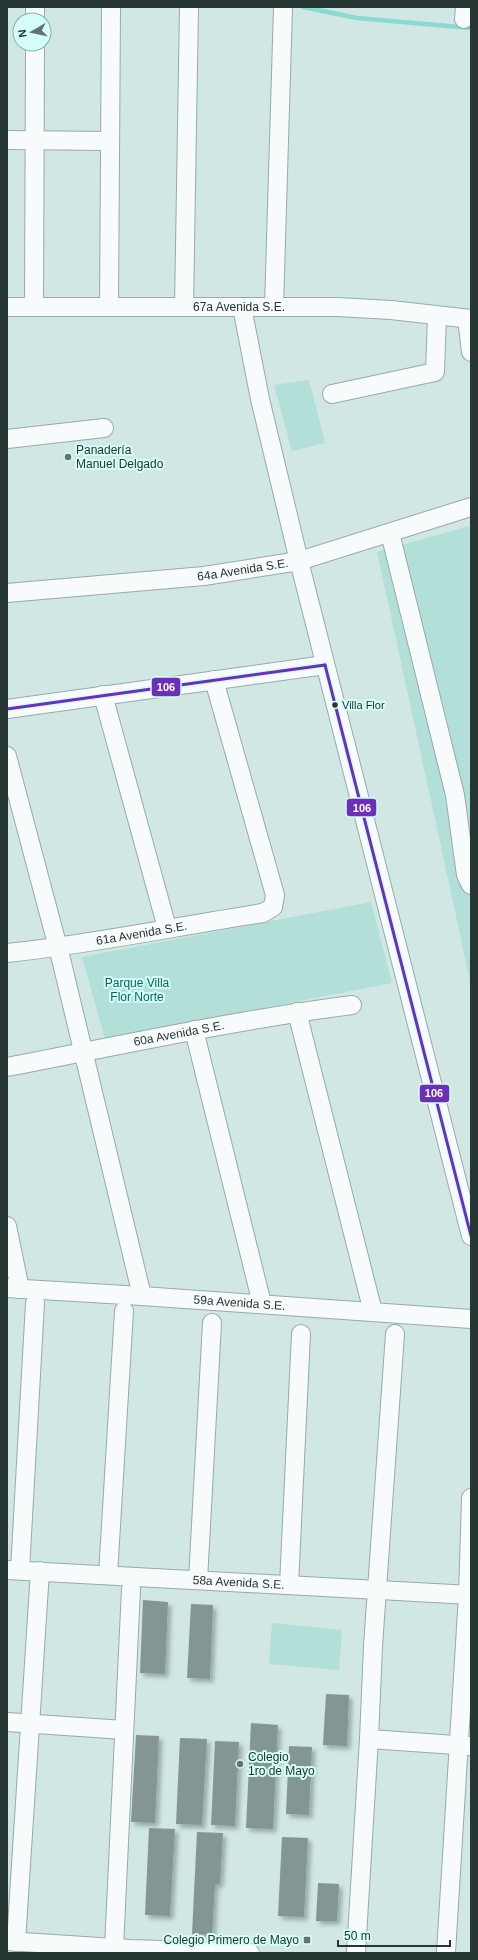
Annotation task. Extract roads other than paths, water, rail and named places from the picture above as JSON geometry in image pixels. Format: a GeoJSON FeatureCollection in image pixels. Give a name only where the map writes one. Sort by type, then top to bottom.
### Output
{"type":"FeatureCollection","features":[{"type":"Feature","properties":{"kind":"street"},"geometry":{"type":"LineString","coordinates":[[109,307],[111,7]]}},
{"type":"Feature","properties":{"kind":"street"},"geometry":{"type":"LineString","coordinates":[[184,307],[189,7]]}},
{"type":"Feature","properties":{"kind":"street"},"geometry":{"type":"LineString","coordinates":[[274,307],[283,7]]}},
{"type":"Feature","properties":{"kind":"street"},"geometry":{"type":"LineString","coordinates":[[34,307],[35,52]]}},
{"type":"Feature","properties":{"kind":"street"},"geometry":{"type":"LineString","coordinates":[[7,140],[109,141]]}},
{"type":"Feature","properties":{"kind":"street","name":"67a Avenida S.E."},"geometry":{"type":"LineString","coordinates":[[7,307],[337,307],[469,319]]}},
{"type":"Feature","properties":{"kind":"street"},"geometry":{"type":"LineString","coordinates":[[242,307],[260,399],[299,561],[471,1236]]}},
{"type":"Feature","properties":{"kind":"street"},"geometry":{"type":"LineString","coordinates":[[332,394],[435,372],[437,316]]}},
{"type":"Feature","properties":{"kind":"street"},"geometry":{"type":"LineString","coordinates":[[469,319],[471,352]]}},
{"type":"Feature","properties":{"kind":"street"},"geometry":{"type":"LineString","coordinates":[[7,439],[104,428]]}},
{"type":"Feature","properties":{"kind":"street","name":"64a Avenida S.E."},"geometry":{"type":"LineString","coordinates":[[7,593],[204,576],[299,561],[471,507]]}},
{"type":"Feature","properties":{"kind":"street"},"geometry":{"type":"LineString","coordinates":[[390,533],[455,795],[466,875],[471,885]]}},
{"type":"Feature","properties":{"kind":"street"},"geometry":{"type":"LineString","coordinates":[[7,709],[325,665]]}},
{"type":"Feature","properties":{"kind":"street","name":"61a Avenida S.E."},"geometry":{"type":"LineString","coordinates":[[7,953],[58,948],[167,928],[263,913],[273,907],[274,895],[214,680]]}},
{"type":"Feature","properties":{"kind":"street"},"geometry":{"type":"LineString","coordinates":[[103,695],[167,928]]}},
{"type":"Feature","properties":{"kind":"street"},"geometry":{"type":"LineString","coordinates":[[7,756],[58,948],[142,1296]]}},
{"type":"Feature","properties":{"kind":"street","name":"60a Avenida S.E."},"geometry":{"type":"LineString","coordinates":[[7,1067],[194,1030],[297,1012],[352,1005]]}},
{"type":"Feature","properties":{"kind":"street"},"geometry":{"type":"LineString","coordinates":[[297,1012],[373,1312]]}},
{"type":"Feature","properties":{"kind":"street"},"geometry":{"type":"LineString","coordinates":[[194,1030],[262,1304]]}},
{"type":"Feature","properties":{"kind":"street"},"geometry":{"type":"LineString","coordinates":[[7,1226],[14,1288]]}},
{"type":"Feature","properties":{"kind":"street","name":"59a Avenida S.E."},"geometry":{"type":"LineString","coordinates":[[14,1288],[471,1319]]}},
{"type":"Feature","properties":{"kind":"street"},"geometry":{"type":"LineString","coordinates":[[14,1570],[35,1303]]}},
{"type":"Feature","properties":{"kind":"street"},"geometry":{"type":"LineString","coordinates":[[108,1575],[124,1311]]}},
{"type":"Feature","properties":{"kind":"street"},"geometry":{"type":"LineString","coordinates":[[198,1580],[212,1323]]}},
{"type":"Feature","properties":{"kind":"street"},"geometry":{"type":"LineString","coordinates":[[289,1585],[301,1334]]}},
{"type":"Feature","properties":{"kind":"street"},"geometry":{"type":"LineString","coordinates":[[356,1953],[373,1646],[395,1334]]}},
{"type":"Feature","properties":{"kind":"street"},"geometry":{"type":"LineString","coordinates":[[446,1953],[465,1745],[471,1498]]}},
{"type":"Feature","properties":{"kind":"street","name":"58a Avenida S.E."},"geometry":{"type":"LineString","coordinates":[[14,1570],[469,1595]]}},
{"type":"Feature","properties":{"kind":"street"},"geometry":{"type":"LineString","coordinates":[[40,1571],[11,1942],[82,1950],[114,1948],[250,1953]]}},
{"type":"Feature","properties":{"kind":"street"},"geometry":{"type":"LineString","coordinates":[[114,1948],[131,1589]]}},
{"type":"Feature","properties":{"kind":"street"},"geometry":{"type":"LineString","coordinates":[[7,1722],[124,1730]]}},
{"type":"Feature","properties":{"kind":"street"},"geometry":{"type":"LineString","coordinates":[[369,1739],[465,1745]]}},
{"type":"Feature","properties":{"kind":"waterway"},"geometry":{"type":"LineString","coordinates":[[303,7],[357,18],[471,28]]}},
{"type":"Feature","properties":{"kind":"place","name":"Panadería Manuel Delgado"},"geometry":{"type":"Point","coordinates":[68,457]}},
{"type":"Feature","properties":{"kind":"place","name":"Villa Flor"},"geometry":{"type":"Point","coordinates":[335,705]}},
{"type":"Feature","properties":{"kind":"place","name":"Colegio 1ro de Mayo"},"geometry":{"type":"Point","coordinates":[240,1764]}},
{"type":"Feature","properties":{"kind":"place","name":"Colegio Primero de Mayo"},"geometry":{"type":"Point","coordinates":[307,1940]}},
{"type":"Feature","properties":{"kind":"park label","name":"Parque Villa Flor Norte"},"geometry":{"type":"Point","coordinates":[137,990]}}]}
